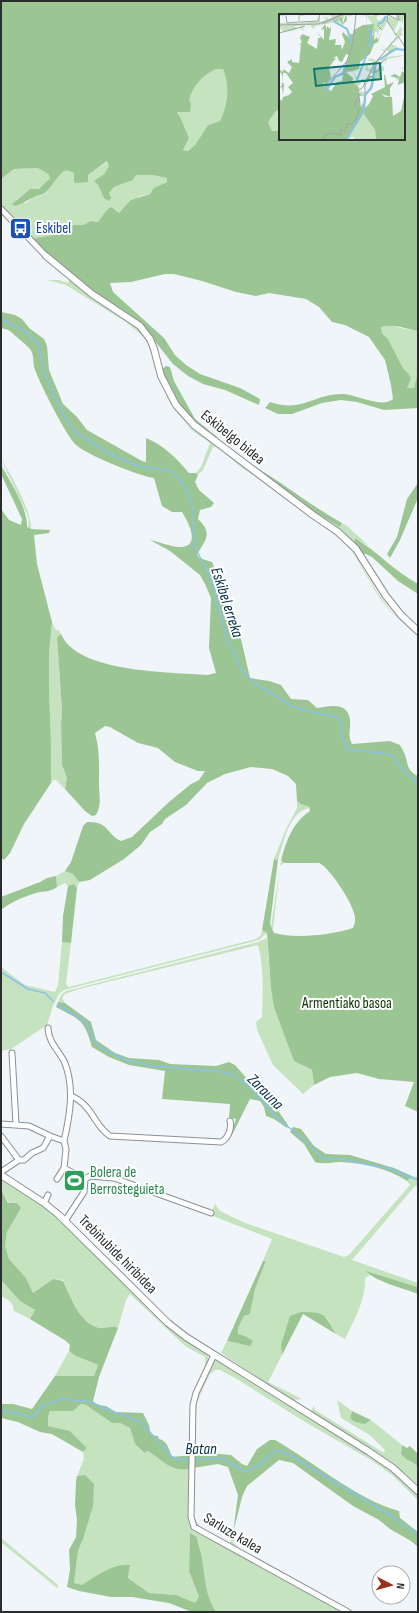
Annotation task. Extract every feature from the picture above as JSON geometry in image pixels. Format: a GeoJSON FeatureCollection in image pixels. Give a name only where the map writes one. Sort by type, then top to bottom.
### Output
{"type":"FeatureCollection","features":[{"type":"Feature","properties":{"kind":"street"},"geometry":{"type":"LineString","coordinates":[[1,209],[46,256]]}},
{"type":"Feature","properties":{"kind":"street","name":"Eskibelgo bidea"},"geometry":{"type":"LineString","coordinates":[[46,256],[92,294],[140,326],[150,340],[154,349],[160,376],[176,405],[194,425],[313,515],[338,532],[356,549],[393,606],[418,631]]}},
{"type":"Feature","properties":{"kind":"street"},"geometry":{"type":"LineString","coordinates":[[48,1028],[48,1035],[64,1062],[69,1079],[71,1096],[64,1141],[66,1149],[64,1168],[57,1179]]}},
{"type":"Feature","properties":{"kind":"street"},"geometry":{"type":"LineString","coordinates":[[12,1053],[16,1124]]}},
{"type":"Feature","properties":{"kind":"street"},"geometry":{"type":"LineString","coordinates":[[71,1096],[79,1100],[93,1114],[105,1133],[110,1136],[221,1142],[225,1140],[231,1126],[230,1121]]}},
{"type":"Feature","properties":{"kind":"street"},"geometry":{"type":"LineString","coordinates":[[1,1124],[29,1126],[64,1141]]}},
{"type":"Feature","properties":{"kind":"street"},"geometry":{"type":"LineString","coordinates":[[1,1136],[20,1160]]}},
{"type":"Feature","properties":{"kind":"street"},"geometry":{"type":"LineString","coordinates":[[1,1174],[20,1160],[24,1160],[32,1152],[43,1148],[50,1136]]}},
{"type":"Feature","properties":{"kind":"street"},"geometry":{"type":"LineString","coordinates":[[64,1168],[85,1179]]}},
{"type":"Feature","properties":{"kind":"street","name":"Trebiñubide hiribidea"},"geometry":{"type":"LineString","coordinates":[[1,1174],[44,1203],[66,1221],[168,1323],[186,1337],[368,1451],[393,1468],[418,1491]]}},
{"type":"Feature","properties":{"kind":"street"},"geometry":{"type":"LineString","coordinates":[[85,1179],[90,1176],[114,1178],[211,1213]]}},
{"type":"Feature","properties":{"kind":"street"},"geometry":{"type":"LineString","coordinates":[[66,1221],[84,1192],[85,1179]]}},
{"type":"Feature","properties":{"kind":"street"},"geometry":{"type":"LineString","coordinates":[[44,1203],[48,1195]]}},
{"type":"Feature","properties":{"kind":"street","name":"Sarluze kalea"},"geometry":{"type":"LineString","coordinates":[[214,1355],[196,1393],[193,1405],[191,1517],[194,1527],[348,1612]]}},
{"type":"Feature","properties":{"kind":"green space"},"geometry":{"type":"Polygon","coordinates":[[[1,1],[418,1],[418,331],[395,326],[381,327],[382,333],[388,339],[403,368],[411,378],[407,388],[414,388],[418,372],[418,408],[384,410],[357,402],[341,400],[322,403],[292,414],[278,414],[265,408],[270,402],[281,405],[300,404],[323,397],[342,394],[376,402],[388,402],[393,399],[385,360],[369,337],[345,325],[332,322],[319,307],[306,299],[269,293],[256,296],[236,292],[174,274],[165,274],[131,282],[110,283],[113,292],[164,338],[175,355],[186,365],[200,374],[240,388],[260,399],[259,405],[225,390],[203,384],[188,376],[173,364],[142,325],[80,283],[31,240],[53,235],[70,225],[83,225],[91,221],[98,222],[111,207],[119,213],[131,200],[150,194],[154,188],[167,182],[167,178],[152,175],[136,175],[133,180],[114,187],[109,193],[111,198],[109,201],[104,198],[98,185],[94,181],[104,174],[109,166],[107,161],[88,175],[88,182],[75,183],[74,173],[66,170],[60,174],[45,193],[15,206],[12,204],[30,189],[39,189],[50,178],[48,174],[38,168],[14,169],[1,179],[1,1]],[[216,69],[207,74],[196,85],[189,100],[191,104],[190,112],[177,113],[189,138],[183,150],[188,151],[195,145],[208,125],[220,121],[223,115],[227,95],[227,82],[223,69],[216,69]]]}},
{"type":"Feature","properties":{"kind":"green space"},"geometry":{"type":"Polygon","coordinates":[[[216,69],[223,69],[227,82],[227,95],[223,115],[220,121],[208,125],[195,145],[188,151],[183,150],[189,138],[177,113],[189,100],[191,90],[207,73],[216,69]]]}},
{"type":"Feature","properties":{"kind":"green space"},"geometry":{"type":"Polygon","coordinates":[[[279,110],[279,128],[277,131],[272,131],[268,122],[276,111],[279,110]]]}},
{"type":"Feature","properties":{"kind":"green space"},"geometry":{"type":"Polygon","coordinates":[[[108,161],[109,166],[104,174],[99,178],[98,185],[104,198],[114,187],[133,180],[136,175],[152,175],[167,178],[167,182],[155,188],[150,194],[140,196],[119,213],[115,210],[106,211],[98,222],[91,221],[83,225],[70,225],[53,235],[31,240],[3,209],[1,200],[1,179],[14,169],[38,168],[48,174],[50,178],[39,190],[30,189],[16,200],[26,203],[33,197],[46,193],[60,173],[66,170],[74,173],[74,181],[88,175],[108,161]]]}},
{"type":"Feature","properties":{"kind":"green space"},"geometry":{"type":"Polygon","coordinates":[[[70,278],[140,329],[149,341],[164,390],[181,417],[190,428],[216,444],[333,531],[342,540],[242,468],[217,447],[213,447],[203,470],[198,475],[196,473],[201,467],[210,443],[190,429],[170,403],[160,382],[150,348],[144,337],[126,322],[66,285],[47,280],[59,280],[68,283],[70,278]]]}},
{"type":"Feature","properties":{"kind":"green space","name":"Armentiako basoa"},"geometry":{"type":"Polygon","coordinates":[[[1,312],[15,315],[22,319],[29,328],[44,339],[47,346],[49,370],[63,404],[77,417],[87,430],[146,462],[146,438],[164,448],[189,473],[196,473],[198,475],[195,482],[199,490],[214,503],[211,507],[200,510],[198,519],[203,524],[207,533],[203,545],[197,554],[199,558],[212,562],[229,607],[229,619],[235,632],[241,639],[250,678],[269,681],[281,685],[291,699],[308,700],[317,708],[332,706],[342,707],[346,710],[350,720],[350,738],[352,744],[390,741],[400,745],[405,754],[409,769],[418,776],[418,1112],[405,1106],[414,1082],[379,1079],[357,1073],[330,1077],[314,1085],[312,1070],[294,1061],[274,1007],[267,933],[262,930],[274,859],[278,860],[270,924],[274,933],[303,936],[334,933],[353,928],[355,923],[355,915],[345,893],[324,866],[319,863],[284,863],[281,860],[291,832],[299,821],[310,811],[309,807],[297,801],[296,784],[288,776],[272,769],[251,767],[225,774],[207,783],[186,805],[165,819],[162,824],[150,832],[141,845],[124,859],[90,880],[79,882],[73,874],[65,871],[71,862],[83,826],[87,822],[94,822],[107,828],[112,835],[121,841],[132,837],[169,802],[191,784],[199,780],[205,771],[198,771],[175,762],[158,748],[138,743],[110,727],[105,726],[95,733],[99,758],[99,807],[96,815],[92,816],[85,811],[65,789],[67,778],[62,765],[62,711],[57,637],[61,634],[70,647],[86,656],[105,663],[126,668],[207,675],[216,673],[209,648],[211,598],[200,575],[170,551],[150,540],[178,547],[190,544],[192,534],[188,522],[182,512],[172,512],[162,506],[154,478],[137,473],[91,454],[76,445],[71,440],[59,420],[41,383],[34,367],[33,355],[31,351],[10,331],[1,328],[1,312]]]}},
{"type":"Feature","properties":{"kind":"green space"},"geometry":{"type":"Polygon","coordinates":[[[389,324],[400,328],[418,331],[418,366],[416,368],[418,372],[414,389],[407,388],[408,373],[403,368],[388,339],[382,333],[381,327],[389,324]]]}},
{"type":"Feature","properties":{"kind":"green space"},"geometry":{"type":"Polygon","coordinates":[[[166,366],[170,367],[174,381],[195,419],[217,437],[216,438],[181,411],[161,370],[166,366]]]}},
{"type":"Feature","properties":{"kind":"green space"},"geometry":{"type":"Polygon","coordinates":[[[1,459],[25,503],[28,513],[31,529],[28,528],[29,519],[1,459]]]}},
{"type":"Feature","properties":{"kind":"green space"},"geometry":{"type":"Polygon","coordinates":[[[1,465],[22,504],[27,520],[27,527],[31,529],[50,530],[49,533],[34,535],[37,564],[52,622],[49,654],[51,783],[24,824],[10,853],[4,860],[1,858],[1,509],[9,520],[21,525],[22,519],[1,474],[1,465]]]}},
{"type":"Feature","properties":{"kind":"green space"},"geometry":{"type":"Polygon","coordinates":[[[252,465],[342,523],[340,527],[308,508],[249,466],[252,465]]]}},
{"type":"Feature","properties":{"kind":"green space"},"geometry":{"type":"Polygon","coordinates":[[[418,483],[418,498],[400,540],[390,558],[387,554],[397,537],[407,499],[418,483]]]}},
{"type":"Feature","properties":{"kind":"green space"},"geometry":{"type":"Polygon","coordinates":[[[294,497],[340,527],[342,523],[347,526],[369,546],[355,538],[354,547],[294,497]]]}},
{"type":"Feature","properties":{"kind":"green space"},"geometry":{"type":"Polygon","coordinates":[[[355,538],[409,579],[418,584],[418,594],[398,581],[372,557],[366,554],[358,554],[354,547],[355,538]]]}},
{"type":"Feature","properties":{"kind":"green space"},"geometry":{"type":"Polygon","coordinates":[[[342,540],[350,548],[390,610],[418,637],[390,611],[379,597],[351,550],[342,540]]]}},
{"type":"Feature","properties":{"kind":"green space"},"geometry":{"type":"Polygon","coordinates":[[[52,622],[56,630],[59,630],[61,634],[57,637],[62,711],[62,765],[67,778],[65,789],[56,780],[53,780],[51,783],[49,654],[52,622]]]}},
{"type":"Feature","properties":{"kind":"green space"},"geometry":{"type":"Polygon","coordinates":[[[297,801],[309,808],[296,816],[288,829],[278,860],[274,859],[286,829],[297,808],[297,801]]]}},
{"type":"Feature","properties":{"kind":"green space"},"geometry":{"type":"Polygon","coordinates":[[[281,860],[284,863],[280,866],[281,860]]]}},
{"type":"Feature","properties":{"kind":"green space"},"geometry":{"type":"Polygon","coordinates":[[[280,868],[273,930],[271,926],[280,868]]]}},
{"type":"Feature","properties":{"kind":"green space"},"geometry":{"type":"Polygon","coordinates":[[[65,871],[73,874],[79,882],[77,888],[74,884],[68,886],[65,883],[57,887],[56,876],[65,871]]]}},
{"type":"Feature","properties":{"kind":"green space"},"geometry":{"type":"Polygon","coordinates":[[[56,876],[57,887],[55,889],[22,898],[1,910],[1,897],[47,878],[56,876]]]}},
{"type":"Feature","properties":{"kind":"green space"},"geometry":{"type":"Polygon","coordinates":[[[74,884],[77,888],[71,943],[62,942],[63,916],[68,886],[74,884]]]}},
{"type":"Feature","properties":{"kind":"green space"},"geometry":{"type":"Polygon","coordinates":[[[262,930],[267,933],[259,940],[64,990],[59,994],[53,1006],[47,1025],[11,1049],[1,1051],[1,967],[25,985],[55,992],[58,985],[62,942],[71,943],[66,984],[69,987],[256,939],[261,935],[262,930]]]}},
{"type":"Feature","properties":{"kind":"green space"},"geometry":{"type":"Polygon","coordinates":[[[267,938],[271,988],[303,1066],[312,1070],[314,1085],[303,1094],[273,1065],[257,1030],[256,1022],[262,1017],[263,989],[258,945],[79,989],[65,994],[62,998],[65,1003],[58,1002],[61,995],[66,991],[258,942],[267,938]]]}},
{"type":"Feature","properties":{"kind":"green space"},"geometry":{"type":"Polygon","coordinates":[[[58,1002],[65,1003],[91,1022],[96,1040],[115,1053],[129,1058],[159,1060],[170,1064],[216,1066],[229,1062],[235,1065],[258,1091],[274,1105],[288,1125],[287,1128],[274,1119],[266,1116],[264,1107],[260,1101],[250,1099],[231,1137],[230,1136],[236,1119],[229,1118],[230,1104],[162,1099],[165,1071],[129,1065],[109,1057],[92,1047],[86,1031],[80,1021],[56,1007],[58,1002]]]}},
{"type":"Feature","properties":{"kind":"green space"},"geometry":{"type":"Polygon","coordinates":[[[293,1127],[301,1129],[314,1146],[326,1154],[350,1155],[394,1168],[412,1176],[407,1181],[400,1176],[366,1165],[339,1162],[315,1162],[304,1144],[290,1132],[293,1127]]]}},
{"type":"Feature","properties":{"kind":"green space"},"geometry":{"type":"Polygon","coordinates":[[[412,1176],[418,1177],[418,1185],[415,1186],[352,1260],[418,1283],[418,1288],[367,1272],[370,1275],[365,1278],[364,1294],[356,1317],[345,1339],[336,1334],[327,1318],[301,1312],[281,1345],[282,1355],[268,1382],[302,1399],[294,1400],[221,1353],[227,1341],[250,1346],[245,1336],[238,1334],[238,1328],[244,1316],[250,1314],[255,1289],[266,1261],[263,1261],[272,1239],[210,1215],[215,1204],[220,1211],[245,1223],[344,1257],[349,1255],[410,1185],[407,1181],[412,1176]]]}},
{"type":"Feature","properties":{"kind":"green space"},"geometry":{"type":"Polygon","coordinates":[[[1,1177],[48,1208],[170,1328],[208,1355],[207,1367],[195,1396],[192,1408],[191,1455],[185,1456],[186,1447],[189,1443],[190,1407],[204,1369],[205,1357],[185,1346],[130,1294],[126,1300],[118,1328],[99,1328],[92,1325],[81,1315],[76,1308],[63,1280],[53,1279],[33,1293],[26,1278],[9,1259],[5,1246],[7,1232],[21,1208],[17,1203],[9,1203],[1,1189],[1,1177]]]}},
{"type":"Feature","properties":{"kind":"green space"},"geometry":{"type":"Polygon","coordinates":[[[1,1189],[8,1203],[17,1203],[21,1208],[7,1232],[5,1246],[9,1259],[26,1278],[33,1293],[53,1279],[63,1281],[76,1309],[86,1321],[99,1328],[118,1328],[99,1377],[93,1401],[97,1405],[106,1406],[116,1412],[143,1413],[149,1425],[151,1435],[158,1436],[159,1439],[168,1446],[172,1457],[191,1455],[191,1469],[177,1469],[168,1465],[148,1451],[144,1453],[135,1444],[130,1428],[120,1423],[112,1423],[86,1405],[81,1404],[73,1411],[50,1411],[48,1417],[48,1426],[70,1431],[87,1448],[83,1452],[52,1434],[40,1432],[18,1422],[1,1418],[1,1404],[13,1404],[32,1409],[55,1376],[94,1376],[98,1365],[76,1356],[69,1351],[70,1345],[66,1341],[30,1319],[35,1310],[20,1301],[1,1280],[1,1189]]]}},
{"type":"Feature","properties":{"kind":"green space"},"geometry":{"type":"Polygon","coordinates":[[[263,1261],[266,1261],[255,1289],[250,1314],[244,1316],[238,1328],[238,1334],[253,1341],[250,1346],[227,1341],[263,1261]]]}},
{"type":"Feature","properties":{"kind":"green space"},"geometry":{"type":"Polygon","coordinates":[[[366,1271],[417,1287],[418,1294],[383,1282],[366,1271]]]}},
{"type":"Feature","properties":{"kind":"green space"},"geometry":{"type":"Polygon","coordinates":[[[1,1280],[20,1301],[35,1310],[30,1319],[14,1311],[13,1305],[1,1296],[1,1280]]]}},
{"type":"Feature","properties":{"kind":"green space"},"geometry":{"type":"Polygon","coordinates":[[[301,1312],[320,1314],[326,1318],[336,1334],[303,1314],[282,1355],[281,1345],[290,1316],[301,1312]]]}},
{"type":"Feature","properties":{"kind":"green space"},"geometry":{"type":"Polygon","coordinates":[[[69,1351],[76,1356],[98,1365],[94,1376],[55,1376],[69,1351]]]}},
{"type":"Feature","properties":{"kind":"green space"},"geometry":{"type":"Polygon","coordinates":[[[217,1360],[373,1458],[390,1470],[418,1494],[418,1500],[392,1475],[371,1460],[220,1370],[215,1370],[210,1374],[197,1403],[195,1432],[196,1452],[193,1453],[194,1410],[198,1394],[213,1361],[217,1360]]]}},
{"type":"Feature","properties":{"kind":"green space"},"geometry":{"type":"Polygon","coordinates":[[[337,1400],[352,1411],[350,1418],[365,1424],[371,1420],[402,1445],[401,1449],[405,1458],[418,1466],[418,1485],[380,1455],[311,1412],[314,1405],[315,1410],[384,1453],[385,1450],[371,1436],[341,1418],[337,1400]]]}},
{"type":"Feature","properties":{"kind":"green space"},"geometry":{"type":"Polygon","coordinates":[[[81,1404],[86,1405],[112,1423],[120,1423],[130,1428],[135,1444],[143,1453],[148,1451],[191,1469],[191,1526],[195,1531],[345,1612],[216,1612],[212,1606],[208,1592],[202,1555],[197,1537],[190,1533],[189,1571],[199,1597],[195,1604],[176,1595],[149,1593],[128,1578],[130,1565],[101,1574],[82,1586],[74,1583],[78,1551],[83,1539],[85,1475],[77,1476],[84,1459],[83,1452],[87,1448],[70,1431],[48,1426],[48,1417],[50,1411],[73,1411],[81,1404]]]}},
{"type":"Feature","properties":{"kind":"green space"},"geometry":{"type":"Polygon","coordinates":[[[352,1411],[371,1420],[365,1424],[355,1422],[350,1418],[352,1411]]]}},
{"type":"Feature","properties":{"kind":"green space"},"geometry":{"type":"Polygon","coordinates":[[[270,1440],[275,1440],[367,1498],[399,1511],[400,1518],[418,1532],[418,1547],[379,1520],[353,1506],[293,1463],[279,1460],[247,1486],[242,1497],[234,1525],[238,1495],[228,1467],[218,1464],[193,1468],[193,1453],[231,1455],[247,1466],[257,1449],[270,1440]]]}},
{"type":"Feature","properties":{"kind":"green space"},"geometry":{"type":"Polygon","coordinates":[[[402,1445],[407,1448],[410,1446],[418,1454],[418,1466],[406,1459],[401,1454],[402,1445]]]}},
{"type":"Feature","properties":{"kind":"green space"},"geometry":{"type":"Polygon","coordinates":[[[193,1468],[195,1468],[194,1517],[200,1527],[230,1543],[235,1525],[233,1542],[239,1548],[355,1612],[351,1612],[198,1528],[193,1520],[193,1468]]]}},
{"type":"Feature","properties":{"kind":"green space"},"geometry":{"type":"Polygon","coordinates":[[[85,1475],[94,1484],[93,1506],[78,1551],[74,1583],[82,1585],[111,1568],[130,1565],[128,1578],[149,1593],[176,1595],[195,1603],[199,1597],[189,1571],[190,1533],[197,1537],[202,1555],[208,1592],[212,1606],[216,1612],[192,1612],[169,1603],[132,1597],[111,1597],[79,1591],[67,1587],[70,1570],[69,1550],[76,1537],[76,1481],[77,1476],[85,1475]]]}},
{"type":"Feature","properties":{"kind":"green space"},"geometry":{"type":"Polygon","coordinates":[[[1,1538],[58,1585],[57,1588],[1,1542],[1,1538]]]}},
{"type":"Feature","properties":{"kind":"waterway","name":"Eskibel erreka"},"geometry":{"type":"LineString","coordinates":[[1,319],[25,331],[39,344],[43,370],[64,416],[75,432],[116,457],[138,466],[172,471],[184,485],[192,505],[195,547],[212,581],[227,638],[242,671],[256,684],[292,706],[307,711],[337,717],[342,724],[342,736],[347,750],[392,755],[403,770],[418,784]]}},
{"type":"Feature","properties":{"kind":"waterway","name":"Zarauna"},"geometry":{"type":"LineString","coordinates":[[1,972],[28,989],[45,993],[53,1001]]}},
{"type":"Feature","properties":{"kind":"waterway","name":"Zarauna"},"geometry":{"type":"LineString","coordinates":[[58,1005],[85,1021],[92,1037],[101,1048],[123,1059],[151,1066],[215,1071],[232,1074],[250,1087],[278,1119],[304,1139],[323,1159],[341,1159],[387,1168],[418,1180]]}},
{"type":"Feature","properties":{"kind":"waterway","name":"Batan"},"geometry":{"type":"LineString","coordinates":[[1,1410],[33,1417],[42,1406],[61,1399],[91,1402],[142,1423],[171,1456],[179,1460],[190,1459]]}},
{"type":"Feature","properties":{"kind":"waterway","name":"Batan"},"geometry":{"type":"LineString","coordinates":[[193,1459],[224,1459],[245,1472],[262,1463],[276,1450],[288,1454],[393,1517],[418,1535]]}},
{"type":"Feature","properties":{"kind":"place","name":"Eskibel"},"geometry":{"type":"Point","coordinates":[21,228]}},
{"type":"Feature","properties":{"kind":"place","name":"Bolera de Berrosteguieta"},"geometry":{"type":"Point","coordinates":[75,1181]}}]}
